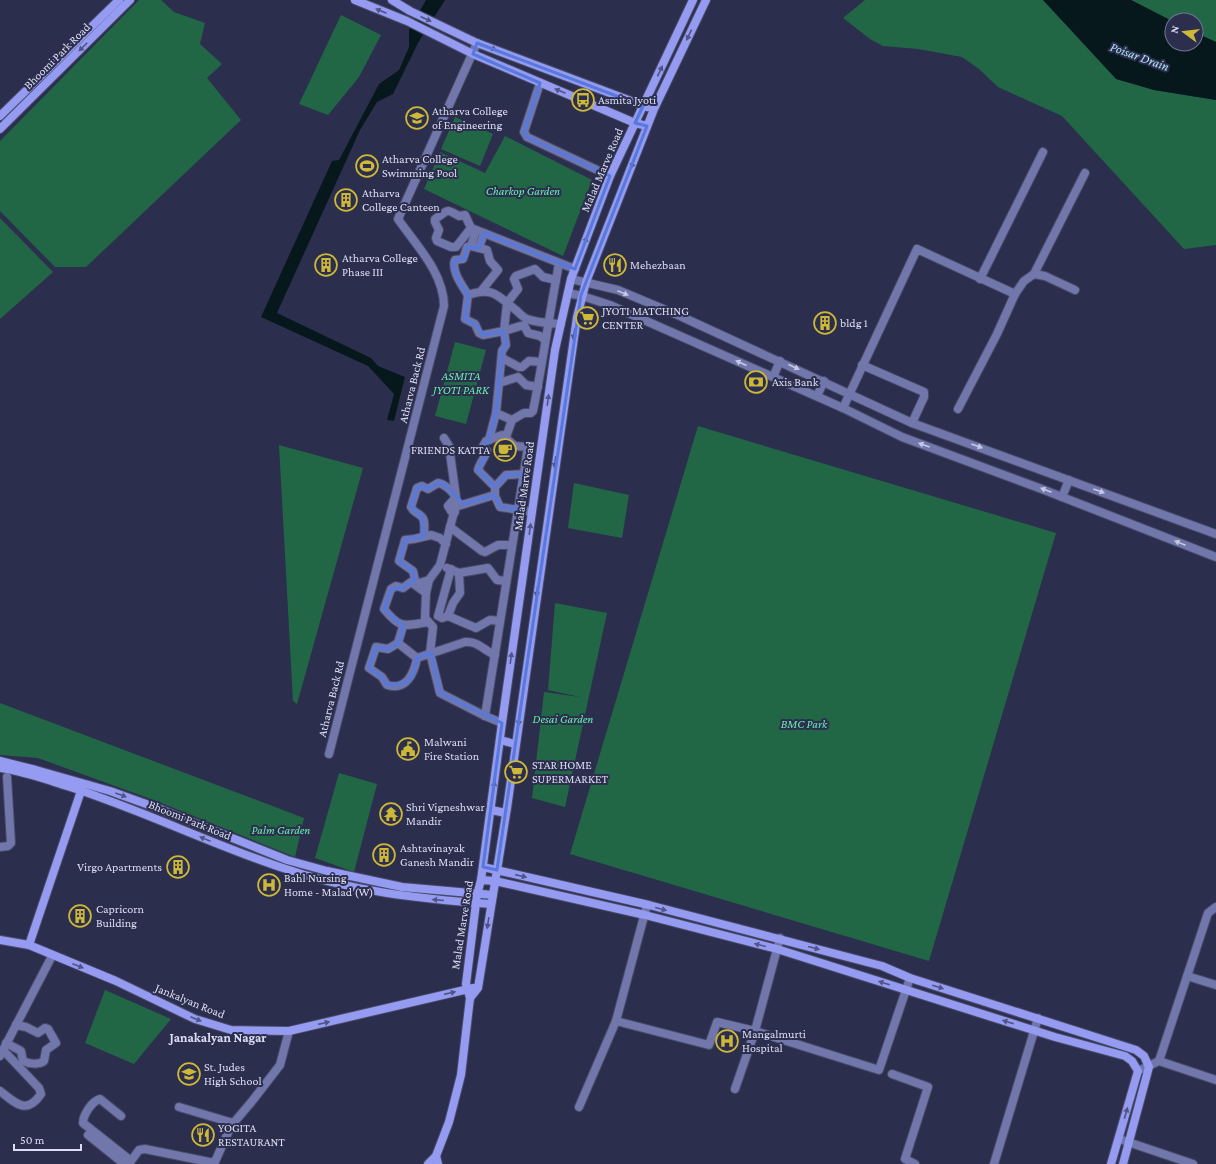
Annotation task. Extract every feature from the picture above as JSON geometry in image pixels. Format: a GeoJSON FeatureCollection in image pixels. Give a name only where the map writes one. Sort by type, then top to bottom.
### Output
{"type":"FeatureCollection","features":[{"type":"Feature","properties":{"kind":"main road","name":"Bhoomi Park Road"},"geometry":{"type":"LineString","coordinates":[[94,30],[119,0]]}},
{"type":"Feature","properties":{"kind":"main road","name":"Bhoomi Park Road"},"geometry":{"type":"LineString","coordinates":[[0,128],[33,90],[94,30],[130,0]]}},
{"type":"Feature","properties":{"kind":"main road"},"geometry":{"type":"LineString","coordinates":[[355,0],[407,22],[473,54],[540,83],[635,123],[647,126]]}},
{"type":"Feature","properties":{"kind":"main road"},"geometry":{"type":"LineString","coordinates":[[392,0],[410,11],[477,43],[654,109]]}},
{"type":"Feature","properties":{"kind":"main road","name":"Malad Marve Road"},"geometry":{"type":"LineString","coordinates":[[470,998],[466,984],[477,899],[483,867],[555,350],[574,269],[610,176],[693,0]]}},
{"type":"Feature","properties":{"kind":"main road","name":"Malad Marve Road"},"geometry":{"type":"LineString","coordinates":[[478,988],[506,813],[571,353],[582,296],[586,282],[654,109],[706,0]]}},
{"type":"Feature","properties":{"kind":"main road","name":"Bhoomi Park Road"},"geometry":{"type":"LineString","coordinates":[[0,116],[33,90]]}},
{"type":"Feature","properties":{"kind":"main road"},"geometry":{"type":"LineString","coordinates":[[500,740],[515,744]]}},
{"type":"Feature","properties":{"kind":"main road","name":"Bhoomi Park Road"},"geometry":{"type":"LineString","coordinates":[[4,769],[47,776],[82,787],[161,821],[281,868],[352,887],[407,896],[477,899],[491,904]]}},
{"type":"Feature","properties":{"kind":"main road"},"geometry":{"type":"LineString","coordinates":[[29,945],[82,787],[110,791],[284,859],[318,868],[386,884],[477,899],[493,895]]}},
{"type":"Feature","properties":{"kind":"main road"},"geometry":{"type":"LineString","coordinates":[[491,810],[506,813]]}},
{"type":"Feature","properties":{"kind":"main road"},"geometry":{"type":"LineString","coordinates":[[161,821],[164,811]]}},
{"type":"Feature","properties":{"kind":"main road"},"geometry":{"type":"LineString","coordinates":[[186,831],[190,821]]}},
{"type":"Feature","properties":{"kind":"main road"},"geometry":{"type":"LineString","coordinates":[[228,848],[232,838]]}},
{"type":"Feature","properties":{"kind":"main road"},"geometry":{"type":"LineString","coordinates":[[253,857],[257,848]]}},
{"type":"Feature","properties":{"kind":"main road"},"geometry":{"type":"LineString","coordinates":[[281,868],[284,859]]}},
{"type":"Feature","properties":{"kind":"main road"},"geometry":{"type":"LineString","coordinates":[[483,867],[647,905],[780,938],[882,966],[910,978],[1059,1024],[1136,1050],[1144,1056],[1149,1067],[1130,1143],[1123,1164]]}},
{"type":"Feature","properties":{"kind":"main road"},"geometry":{"type":"LineString","coordinates":[[315,877],[318,868]]}},
{"type":"Feature","properties":{"kind":"main road"},"geometry":{"type":"LineString","coordinates":[[352,887],[354,876]]}},
{"type":"Feature","properties":{"kind":"main road"},"geometry":{"type":"LineString","coordinates":[[481,880],[495,881],[645,915],[777,949],[1055,1037],[1125,1056],[1132,1061],[1138,1071],[1111,1164]]}},
{"type":"Feature","properties":{"kind":"main road"},"geometry":{"type":"LineString","coordinates":[[384,892],[386,884]]}},
{"type":"Feature","properties":{"kind":"main road"},"geometry":{"type":"LineString","coordinates":[[407,896],[409,887]]}},
{"type":"Feature","properties":{"kind":"main road","name":"Jankalyan Road"},"geometry":{"type":"LineString","coordinates":[[0,940],[29,945],[52,956],[116,981],[211,1024],[231,1030],[288,1031],[467,989],[478,988]]}},
{"type":"Feature","properties":{"kind":"main road"},"geometry":{"type":"LineString","coordinates":[[428,1164],[437,1160],[449,1122],[461,1075],[470,998],[478,988]]}},
{"type":"Feature","properties":{"kind":"main road"},"geometry":{"type":"LineString","coordinates":[[1055,1037],[1059,1024]]}},
{"type":"Feature","properties":{"kind":"main road"},"geometry":{"type":"LineString","coordinates":[[1104,1050],[1107,1040]]}},
{"type":"Feature","properties":{"kind":"street","name":"Atharva Back Rd"},"geometry":{"type":"LineString","coordinates":[[329,754],[444,306],[444,292],[433,269],[398,219],[477,43]]}},
{"type":"Feature","properties":{"kind":"street"},"geometry":{"type":"LineString","coordinates":[[540,83],[524,132],[526,136],[610,176]]}},
{"type":"Feature","properties":{"kind":"street"},"geometry":{"type":"LineString","coordinates":[[980,279],[1044,152]]}},
{"type":"Feature","properties":{"kind":"street"},"geometry":{"type":"LineString","coordinates":[[958,409],[997,334],[1015,294],[1024,281],[1034,274],[1085,172]]}},
{"type":"Feature","properties":{"kind":"street"},"geometry":{"type":"LineString","coordinates":[[477,230],[456,247],[451,247],[437,241],[436,238],[439,230],[435,219],[448,210],[451,210],[459,216],[465,215],[477,230],[574,269]]}},
{"type":"Feature","properties":{"kind":"street"},"geometry":{"type":"LineString","coordinates":[[475,247],[477,230]]}},
{"type":"Feature","properties":{"kind":"street"},"geometry":{"type":"LineString","coordinates":[[468,295],[482,290],[498,270],[490,261],[487,250],[467,247],[463,258],[455,260],[453,265],[459,281],[468,295],[465,319],[468,322],[475,324],[479,333],[483,335],[524,325],[528,332],[540,336],[545,340]]}},
{"type":"Feature","properties":{"kind":"street"},"geometry":{"type":"LineString","coordinates":[[843,408],[917,249],[1015,294]]}},
{"type":"Feature","properties":{"kind":"street"},"geometry":{"type":"LineString","coordinates":[[506,437],[512,420],[524,413],[531,413],[533,411],[559,263]]}},
{"type":"Feature","properties":{"kind":"street"},"geometry":{"type":"LineString","coordinates":[[490,440],[496,413],[502,351],[506,346],[504,331],[507,303],[517,291],[514,279],[516,276],[535,269],[543,277],[556,280]]}},
{"type":"Feature","properties":{"kind":"street"},"geometry":{"type":"LineString","coordinates":[[1034,274],[1045,276],[1075,290]]}},
{"type":"Feature","properties":{"kind":"street"},"geometry":{"type":"LineString","coordinates":[[571,279],[618,290],[780,361],[912,422],[1216,534]]}},
{"type":"Feature","properties":{"kind":"street"},"geometry":{"type":"LineString","coordinates":[[482,290],[497,295],[526,318],[548,323],[561,324]]}},
{"type":"Feature","properties":{"kind":"street"},"geometry":{"type":"LineString","coordinates":[[568,293],[610,305],[817,396],[902,437],[1216,557]]}},
{"type":"Feature","properties":{"kind":"street"},"geometry":{"type":"LineString","coordinates":[[502,358],[519,367],[522,367],[529,361],[542,362]]}},
{"type":"Feature","properties":{"kind":"street"},"geometry":{"type":"LineString","coordinates":[[772,377],[780,361]]}},
{"type":"Feature","properties":{"kind":"street"},"geometry":{"type":"LineString","coordinates":[[862,365],[924,392],[924,397],[912,422]]}},
{"type":"Feature","properties":{"kind":"street"},"geometry":{"type":"LineString","coordinates":[[499,383],[518,377],[526,385],[538,387]]}},
{"type":"Feature","properties":{"kind":"street"},"geometry":{"type":"LineString","coordinates":[[817,396],[824,381]]}},
{"type":"Feature","properties":{"kind":"street"},"geometry":{"type":"LineString","coordinates":[[496,413],[512,420]]}},
{"type":"Feature","properties":{"kind":"street"},"geometry":{"type":"LineString","coordinates":[[484,716],[528,447],[515,446],[502,435],[486,441],[483,446],[486,454],[479,464],[478,470],[495,487]]}},
{"type":"Feature","properties":{"kind":"street"},"geometry":{"type":"LineString","coordinates":[[444,438],[449,446],[456,497],[455,509],[440,565],[429,580],[426,593],[425,618],[433,627],[430,653],[440,693],[484,716],[502,723]]}},
{"type":"Feature","properties":{"kind":"street"},"geometry":{"type":"LineString","coordinates":[[524,474],[506,475],[495,487],[495,496],[500,507],[532,512]]}},
{"type":"Feature","properties":{"kind":"street"},"geometry":{"type":"LineString","coordinates":[[1062,497],[1069,480]]}},
{"type":"Feature","properties":{"kind":"street"},"geometry":{"type":"LineString","coordinates":[[424,536],[424,522],[422,516],[413,511],[411,507],[418,488],[422,486],[428,489],[438,482],[442,483],[456,497]]}},
{"type":"Feature","properties":{"kind":"street"},"geometry":{"type":"LineString","coordinates":[[455,509],[491,496],[495,496]]}},
{"type":"Feature","properties":{"kind":"street"},"geometry":{"type":"LineString","coordinates":[[450,527],[485,552],[498,545],[512,545]]}},
{"type":"Feature","properties":{"kind":"street"},"geometry":{"type":"LineString","coordinates":[[426,593],[416,584],[413,571],[399,561],[405,540],[414,540],[431,535],[440,538],[446,544]]}},
{"type":"Feature","properties":{"kind":"street"},"geometry":{"type":"LineString","coordinates":[[440,565],[459,573],[488,568],[497,580],[506,581]]}},
{"type":"Feature","properties":{"kind":"street"},"geometry":{"type":"LineString","coordinates":[[451,569],[438,616],[442,618],[448,616],[476,628],[490,620],[500,621]]}},
{"type":"Feature","properties":{"kind":"street"},"geometry":{"type":"LineString","coordinates":[[448,616],[453,603],[460,593],[459,573]]}},
{"type":"Feature","properties":{"kind":"street"},"geometry":{"type":"LineString","coordinates":[[403,626],[384,609],[391,589],[396,586],[403,588],[412,582],[416,584],[429,580]]}},
{"type":"Feature","properties":{"kind":"street"},"geometry":{"type":"LineString","coordinates":[[403,626],[428,622]]}},
{"type":"Feature","properties":{"kind":"street"},"geometry":{"type":"LineString","coordinates":[[403,626],[398,643],[388,649],[376,647],[369,668],[382,677],[387,685],[392,687],[406,683],[414,673],[417,658]]}},
{"type":"Feature","properties":{"kind":"street"},"geometry":{"type":"LineString","coordinates":[[417,658],[465,642],[473,641],[487,652],[495,654]]}},
{"type":"Feature","properties":{"kind":"street"},"geometry":{"type":"LineString","coordinates":[[398,643],[417,658]]}},
{"type":"Feature","properties":{"kind":"street"},"geometry":{"type":"LineString","coordinates":[[0,847],[8,846],[11,843],[4,769]]}},
{"type":"Feature","properties":{"kind":"street"},"geometry":{"type":"LineString","coordinates":[[579,1107],[616,1022],[647,905]]}},
{"type":"Feature","properties":{"kind":"street"},"geometry":{"type":"LineString","coordinates":[[1138,1071],[1159,1061],[1208,913],[1216,907]]}},
{"type":"Feature","properties":{"kind":"street"},"geometry":{"type":"LineString","coordinates":[[735,1089],[756,1031],[780,938]]}},
{"type":"Feature","properties":{"kind":"street"},"geometry":{"type":"LineString","coordinates":[[3,1050],[52,956]]}},
{"type":"Feature","properties":{"kind":"street"},"geometry":{"type":"LineString","coordinates":[[1187,976],[1216,985]]}},
{"type":"Feature","properties":{"kind":"street"},"geometry":{"type":"LineString","coordinates":[[616,1022],[709,1045],[717,1022],[756,1031],[879,1070],[910,978]]}},
{"type":"Feature","properties":{"kind":"street"},"geometry":{"type":"LineString","coordinates":[[994,1164],[1038,1018]]}},
{"type":"Feature","properties":{"kind":"street"},"geometry":{"type":"LineString","coordinates":[[3,1050],[21,1051],[23,1061],[27,1063],[41,1064],[44,1062],[46,1050],[56,1043],[48,1029],[45,1028],[36,1033],[26,1027],[16,1025]]}},
{"type":"Feature","properties":{"kind":"street"},"geometry":{"type":"LineString","coordinates":[[88,1135],[123,1163],[128,1160],[131,1161],[139,1150],[145,1149],[214,1163],[233,1123],[280,1065],[288,1031]]}},
{"type":"Feature","properties":{"kind":"street"},"geometry":{"type":"LineString","coordinates":[[0,1091],[19,1104],[28,1106],[34,1104],[41,1094],[39,1088],[3,1050]]}},
{"type":"Feature","properties":{"kind":"street"},"geometry":{"type":"LineString","coordinates":[[1159,1061],[1216,1080]]}},
{"type":"Feature","properties":{"kind":"street"},"geometry":{"type":"LineString","coordinates":[[892,1074],[928,1087],[905,1158],[915,1164]]}},
{"type":"Feature","properties":{"kind":"street"},"geometry":{"type":"LineString","coordinates":[[121,1116],[100,1098],[96,1100],[83,1118],[83,1122],[128,1160]]}},
{"type":"Feature","properties":{"kind":"street"},"geometry":{"type":"LineString","coordinates":[[179,1107],[233,1123]]}},
{"type":"Feature","properties":{"kind":"street"},"geometry":{"type":"LineString","coordinates":[[1119,1139],[1194,1164]]}},
{"type":"Feature","properties":{"kind":"highlighted area"},"geometry":{"type":"Polygon","coordinates":[[[477,43],[643,106],[635,123],[647,126],[581,295],[497,870],[483,867],[502,723],[440,693],[431,653],[417,658],[414,673],[406,683],[387,685],[382,677],[369,668],[376,647],[388,649],[399,643],[403,626],[384,609],[391,589],[403,588],[415,580],[413,571],[399,561],[405,540],[424,536],[422,516],[411,507],[417,488],[422,486],[428,489],[438,483],[442,483],[464,504],[494,495],[501,507],[518,510],[524,474],[506,475],[495,487],[478,470],[487,452],[483,446],[489,440],[496,413],[502,351],[506,345],[503,331],[483,335],[476,325],[465,319],[468,295],[459,281],[453,265],[455,260],[465,258],[467,247],[479,248],[484,233],[575,269],[610,176],[527,137],[524,132],[540,83],[473,54],[477,43]]]}},
{"type":"Feature","properties":{"kind":"green space"},"geometry":{"type":"Polygon","coordinates":[[[139,0],[161,0],[174,12],[205,23],[200,44],[222,64],[207,78],[241,120],[86,267],[55,267],[0,211],[0,141],[139,0]]]}},
{"type":"Feature","properties":{"kind":"green space"},"geometry":{"type":"Polygon","coordinates":[[[865,0],[1043,0],[1117,79],[1154,90],[1216,100],[1216,245],[1184,249],[1062,116],[998,87],[979,69],[962,57],[918,49],[883,46],[870,39],[843,18],[865,0]]]}},
{"type":"Feature","properties":{"kind":"green space"},"geometry":{"type":"Polygon","coordinates":[[[1131,0],[1216,0],[1216,42],[1204,37],[1204,12],[1164,12],[1164,17],[1131,0]]]}},
{"type":"Feature","properties":{"kind":"green space"},"geometry":{"type":"Polygon","coordinates":[[[341,15],[381,35],[359,77],[328,115],[299,104],[341,15]]]}},
{"type":"Feature","properties":{"kind":"green space"},"geometry":{"type":"Polygon","coordinates":[[[455,117],[493,134],[480,166],[441,149],[455,117]]]}},
{"type":"Feature","properties":{"kind":"green space","name":"Charkop Garden"},"geometry":{"type":"Polygon","coordinates":[[[505,136],[592,180],[563,256],[424,189],[440,152],[485,173],[505,136]]]}},
{"type":"Feature","properties":{"kind":"green space"},"geometry":{"type":"Polygon","coordinates":[[[0,218],[53,272],[0,319],[0,218]]]}},
{"type":"Feature","properties":{"kind":"green space","name":"ASMITA JYOTI PARK"},"geometry":{"type":"Polygon","coordinates":[[[455,342],[486,350],[466,424],[435,416],[455,342]]]}},
{"type":"Feature","properties":{"kind":"green space","name":"BMC Park"},"geometry":{"type":"Polygon","coordinates":[[[698,426],[1056,533],[929,961],[570,854],[698,426]]]}},
{"type":"Feature","properties":{"kind":"green space"},"geometry":{"type":"Polygon","coordinates":[[[279,445],[363,468],[297,704],[293,701],[279,445]]]}},
{"type":"Feature","properties":{"kind":"green space"},"geometry":{"type":"Polygon","coordinates":[[[574,483],[629,495],[622,538],[568,528],[574,483]]]}},
{"type":"Feature","properties":{"kind":"green space","name":"Desai Garden"},"geometry":{"type":"Polygon","coordinates":[[[555,603],[607,613],[565,807],[532,798],[544,692],[580,697],[548,690],[555,603]]]}},
{"type":"Feature","properties":{"kind":"green space","name":"Palm Garden"},"geometry":{"type":"Polygon","coordinates":[[[0,703],[304,818],[295,857],[159,802],[38,758],[0,755],[0,703]]]}},
{"type":"Feature","properties":{"kind":"green space"},"geometry":{"type":"Polygon","coordinates":[[[339,773],[377,784],[354,872],[315,858],[339,773]]]}},
{"type":"Feature","properties":{"kind":"green space"},"geometry":{"type":"Polygon","coordinates":[[[105,990],[171,1019],[134,1064],[85,1043],[105,990]]]}},
{"type":"Feature","properties":{"kind":"water"},"geometry":{"type":"Polygon","coordinates":[[[426,0],[445,0],[418,43],[393,94],[377,102],[360,130],[277,313],[371,358],[378,366],[405,377],[394,421],[387,420],[394,394],[368,366],[261,317],[332,161],[339,160],[379,84],[399,70],[409,47],[409,30],[426,0]]]}},
{"type":"Feature","properties":{"kind":"water","name":"Poisar Drain"},"geometry":{"type":"Polygon","coordinates":[[[1043,0],[1131,0],[1164,17],[1164,52],[1204,52],[1204,37],[1216,42],[1216,100],[1154,90],[1116,79],[1043,0]]]}},
{"type":"Feature","properties":{"kind":"water","name":"Atharva College Swimming Pool"},"geometry":{"type":"Polygon","coordinates":[[[360,156],[378,165],[373,175],[355,166],[360,156]]]}},
{"type":"Feature","properties":{"kind":"place","name":"Asmita Jyoti"},"geometry":{"type":"Point","coordinates":[583,100]}},
{"type":"Feature","properties":{"kind":"place","name":"Atharva College of Engineering"},"geometry":{"type":"Point","coordinates":[417,118]}},
{"type":"Feature","properties":{"kind":"place","name":"Atharva College Swimming Pool"},"geometry":{"type":"Point","coordinates":[367,166]}},
{"type":"Feature","properties":{"kind":"place","name":"Atharva College Canteen"},"geometry":{"type":"Point","coordinates":[346,200]}},
{"type":"Feature","properties":{"kind":"place","name":"Atharva College Phase III"},"geometry":{"type":"Point","coordinates":[326,265]}},
{"type":"Feature","properties":{"kind":"place","name":"Mehezbaan"},"geometry":{"type":"Point","coordinates":[615,265]}},
{"type":"Feature","properties":{"kind":"place","name":"JYOTI MATCHING CENTER"},"geometry":{"type":"Point","coordinates":[587,318]}},
{"type":"Feature","properties":{"kind":"place","name":"bldg 1"},"geometry":{"type":"Point","coordinates":[825,323]}},
{"type":"Feature","properties":{"kind":"place","name":"Axis Bank"},"geometry":{"type":"Point","coordinates":[756,382]}},
{"type":"Feature","properties":{"kind":"place","name":"FRIENDS KATTA"},"geometry":{"type":"Point","coordinates":[505,450]}},
{"type":"Feature","properties":{"kind":"place","name":"Malwani Fire Station"},"geometry":{"type":"Point","coordinates":[408,749]}},
{"type":"Feature","properties":{"kind":"place","name":"STAR HOME SUPERMARKET"},"geometry":{"type":"Point","coordinates":[516,772]}},
{"type":"Feature","properties":{"kind":"place","name":"Shri Vigneshwar Mandir"},"geometry":{"type":"Point","coordinates":[391,814]}},
{"type":"Feature","properties":{"kind":"place","name":"Ashtavinayak Ganesh Mandir"},"geometry":{"type":"Point","coordinates":[384,855]}},
{"type":"Feature","properties":{"kind":"place","name":"Virgo Apartments"},"geometry":{"type":"Point","coordinates":[178,867]}},
{"type":"Feature","properties":{"kind":"place","name":"Bahl Nursing Home - Malad (W)"},"geometry":{"type":"Point","coordinates":[269,885]}},
{"type":"Feature","properties":{"kind":"place","name":"Capricorn Building"},"geometry":{"type":"Point","coordinates":[80,916]}},
{"type":"Feature","properties":{"kind":"place","name":"Mangalmurti Hospital"},"geometry":{"type":"Point","coordinates":[727,1041]}},
{"type":"Feature","properties":{"kind":"place","name":"St. Judes High School"},"geometry":{"type":"Point","coordinates":[189,1074]}},
{"type":"Feature","properties":{"kind":"place","name":"YOGITA RESTAURANT"},"geometry":{"type":"Point","coordinates":[203,1135]}},
{"type":"Feature","properties":{"kind":"district","name":"Janakalyan Nagar"},"geometry":{"type":"Point","coordinates":[218,1037]}}]}
